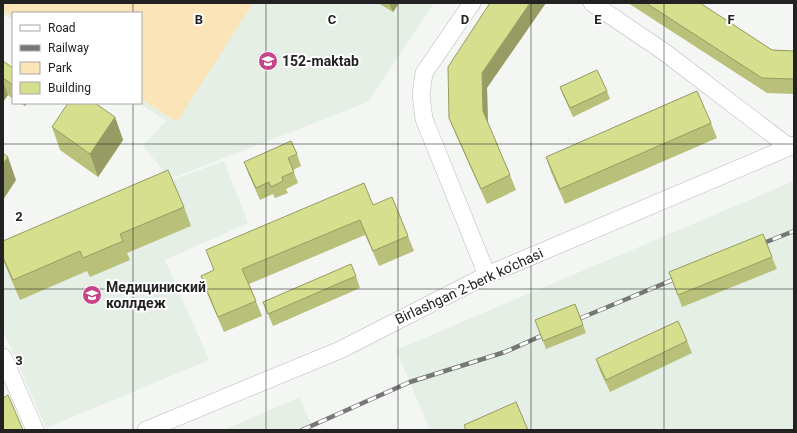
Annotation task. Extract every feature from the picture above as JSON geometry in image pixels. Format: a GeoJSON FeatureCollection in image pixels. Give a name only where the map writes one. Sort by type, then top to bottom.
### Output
{"type":"FeatureCollection","features":[{"type":"Feature","properties":{"kind":"street"},"geometry":{"type":"LineString","coordinates":[[472,3],[424,74],[421,95],[424,119],[487,275]]}},
{"type":"Feature","properties":{"kind":"street"},"geometry":{"type":"LineString","coordinates":[[592,3],[663,51],[791,146]]}},
{"type":"Feature","properties":{"kind":"street","name":"Birlashgan 2-berk ko'chasi"},"geometry":{"type":"LineString","coordinates":[[146,430],[340,350],[487,275],[791,146]]}},
{"type":"Feature","properties":{"kind":"street"},"geometry":{"type":"LineString","coordinates":[[3,357],[35,430]]}},
{"type":"Feature","properties":{"kind":"shaded area","name":"152-maktab"},"geometry":{"type":"Polygon","coordinates":[[[3,3],[434,3],[368,102],[170,179],[143,146],[166,121],[140,104],[142,104],[142,12],[12,12],[12,19],[3,14],[3,3]]]}},
{"type":"Feature","properties":{"kind":"shaded area","name":"Медициниский коллдеж"},"geometry":{"type":"Polygon","coordinates":[[[224,161],[248,223],[165,260],[209,360],[46,428],[3,330],[3,242],[224,161]]]}},
{"type":"Feature","properties":{"kind":"shaded area"},"geometry":{"type":"Polygon","coordinates":[[[794,181],[794,430],[430,430],[396,350],[794,181]]]}},
{"type":"Feature","properties":{"kind":"shaded area"},"geometry":{"type":"Polygon","coordinates":[[[300,397],[313,430],[224,430],[300,397]]]}},
{"type":"Feature","properties":{"kind":"green space"},"geometry":{"type":"Polygon","coordinates":[[[3,3],[253,3],[177,122],[142,100],[142,12],[12,12],[12,16],[3,11],[3,3]]]}},
{"type":"Feature","properties":{"kind":"building"},"geometry":{"type":"Polygon","coordinates":[[[490,3],[530,3],[482,73],[483,111],[510,175],[481,189],[449,118],[448,67],[490,3]]]}},
{"type":"Feature","properties":{"kind":"building"},"geometry":{"type":"Polygon","coordinates":[[[646,3],[700,3],[772,50],[794,51],[794,79],[762,78],[646,3]]]}},
{"type":"Feature","properties":{"kind":"building"},"geometry":{"type":"Polygon","coordinates":[[[3,61],[12,67],[12,84],[3,78],[3,61]]]}},
{"type":"Feature","properties":{"kind":"building"},"geometry":{"type":"Polygon","coordinates":[[[597,70],[607,91],[570,108],[560,87],[597,70]]]}},
{"type":"Feature","properties":{"kind":"building"},"geometry":{"type":"Polygon","coordinates":[[[697,91],[711,123],[560,189],[546,157],[697,91]]]}},
{"type":"Feature","properties":{"kind":"building"},"geometry":{"type":"Polygon","coordinates":[[[67,104],[96,104],[115,117],[90,154],[52,127],[67,104]]]}},
{"type":"Feature","properties":{"kind":"building"},"geometry":{"type":"Polygon","coordinates":[[[291,141],[297,154],[288,158],[294,172],[282,177],[283,181],[271,187],[269,182],[256,188],[244,162],[291,141]]]}},
{"type":"Feature","properties":{"kind":"building"},"geometry":{"type":"Polygon","coordinates":[[[3,153],[8,157],[3,164],[3,153]]]}},
{"type":"Feature","properties":{"kind":"building"},"geometry":{"type":"Polygon","coordinates":[[[168,170],[184,207],[120,234],[123,241],[83,258],[80,251],[13,280],[3,257],[3,241],[168,170]]]}},
{"type":"Feature","properties":{"kind":"building"},"geometry":{"type":"Polygon","coordinates":[[[364,183],[373,205],[392,197],[408,236],[373,251],[360,220],[242,269],[256,301],[218,317],[201,276],[214,270],[206,250],[364,183]]]}},
{"type":"Feature","properties":{"kind":"building"},"geometry":{"type":"Polygon","coordinates":[[[763,234],[772,257],[678,295],[669,272],[763,234]]]}},
{"type":"Feature","properties":{"kind":"building"},"geometry":{"type":"Polygon","coordinates":[[[351,264],[356,276],[268,314],[263,302],[351,264]]]}},
{"type":"Feature","properties":{"kind":"building"},"geometry":{"type":"Polygon","coordinates":[[[575,304],[583,325],[543,341],[535,320],[575,304]]]}},
{"type":"Feature","properties":{"kind":"building"},"geometry":{"type":"Polygon","coordinates":[[[678,321],[687,341],[606,380],[596,359],[678,321]]]}},
{"type":"Feature","properties":{"kind":"building"},"geometry":{"type":"Polygon","coordinates":[[[8,395],[23,430],[3,430],[3,398],[8,395]]]}},
{"type":"Feature","properties":{"kind":"building"},"geometry":{"type":"Polygon","coordinates":[[[516,402],[528,430],[466,430],[464,425],[516,402]]]}},
{"type":"Feature","properties":{"kind":"railway"},"geometry":{"type":"LineString","coordinates":[[756,246],[794,231]]}},
{"type":"Feature","properties":{"kind":"railway"},"geometry":{"type":"LineString","coordinates":[[581,318],[682,276]]}},
{"type":"Feature","properties":{"kind":"railway"},"geometry":{"type":"LineString","coordinates":[[302,430],[410,382],[505,352],[541,336]]}},
{"type":"Feature","properties":{"kind":"place","name":"152-maktab"},"geometry":{"type":"Point","coordinates":[268,61]}},
{"type":"Feature","properties":{"kind":"place","name":"Медициниский коллдеж"},"geometry":{"type":"Point","coordinates":[92,295]}}]}
